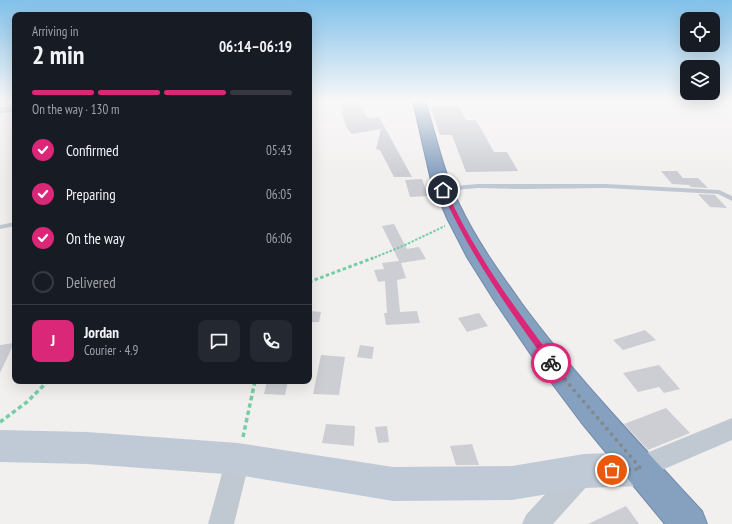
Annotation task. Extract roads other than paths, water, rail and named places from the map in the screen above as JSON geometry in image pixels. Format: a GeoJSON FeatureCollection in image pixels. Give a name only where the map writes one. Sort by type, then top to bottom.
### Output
{"type":"FeatureCollection","features":[{"type":"Feature","properties":{"kind":"highway"},"geometry":{"type":"LineString","coordinates":[[426,125],[443,190],[457,220],[480,262],[524,326],[562,377],[689,524]]}},
{"type":"Feature","properties":{"kind":"street"},"geometry":{"type":"LineString","coordinates":[[0,446],[87,448],[238,459],[393,484],[512,483],[584,471],[641,469],[653,462],[732,429]]}},
{"type":"Feature","properties":{"kind":"street"},"geometry":{"type":"LineString","coordinates":[[221,524],[238,459]]}},
{"type":"Feature","properties":{"kind":"street"},"geometry":{"type":"LineString","coordinates":[[535,524],[584,471]]}},
{"type":"Feature","properties":{"kind":"lane"},"geometry":{"type":"LineString","coordinates":[[443,190],[478,186],[606,186],[718,192],[732,199]]}},
{"type":"Feature","properties":{"kind":"lane"},"geometry":{"type":"LineString","coordinates":[[0,226],[12,224]]}}]}
